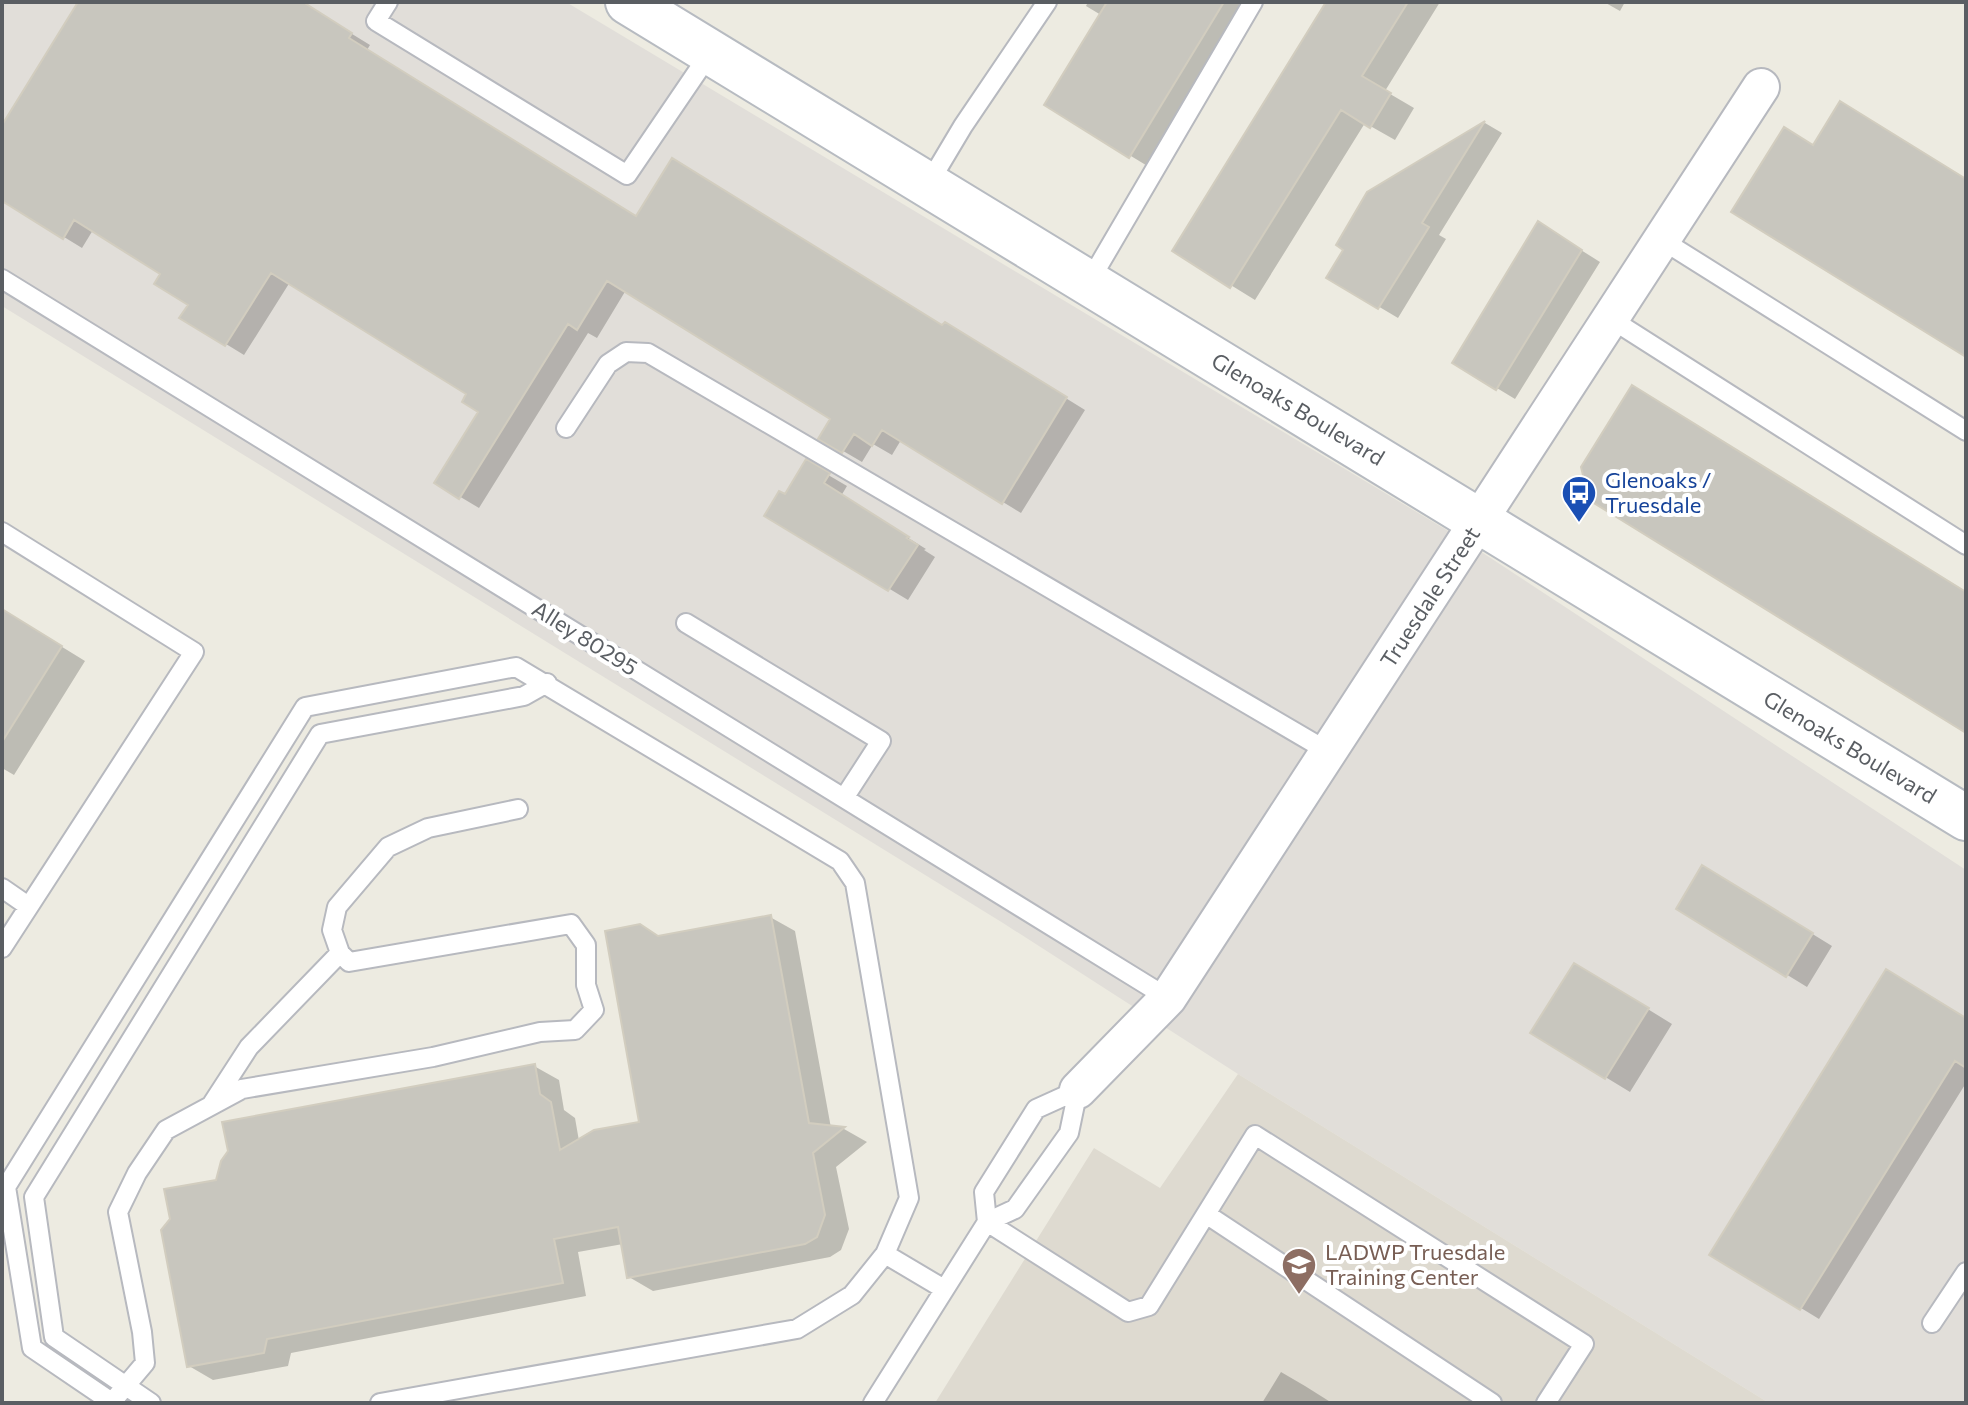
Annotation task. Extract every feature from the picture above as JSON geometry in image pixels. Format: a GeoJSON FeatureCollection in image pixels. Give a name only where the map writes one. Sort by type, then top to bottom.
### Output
{"type":"FeatureCollection","features":[{"type":"Feature","properties":{"kind":"main road","name":"Glenoaks Boulevard"},"geometry":{"type":"LineString","coordinates":[[628,2],[1966,818]]}},
{"type":"Feature","properties":{"kind":"street","name":"Truesdale Street"},"geometry":{"type":"LineString","coordinates":[[1078,1090],[1168,998],[1761,87]]}},
{"type":"Feature","properties":{"kind":"lane"},"geometry":{"type":"LineString","coordinates":[[388,2],[376,21],[627,175],[710,53]]}},
{"type":"Feature","properties":{"kind":"lane"},"geometry":{"type":"LineString","coordinates":[[929,183],[963,126],[1047,2]]}},
{"type":"Feature","properties":{"kind":"lane"},"geometry":{"type":"LineString","coordinates":[[1089,282],[1253,2]]}},
{"type":"Feature","properties":{"kind":"lane"},"geometry":{"type":"LineString","coordinates":[[1662,240],[1966,431]]}},
{"type":"Feature","properties":{"kind":"lane","name":"Alley 80295"},"geometry":{"type":"LineString","coordinates":[[2,279],[1168,998]]}},
{"type":"Feature","properties":{"kind":"lane"},"geometry":{"type":"LineString","coordinates":[[1611,319],[1966,545]]}},
{"type":"Feature","properties":{"kind":"lane"},"geometry":{"type":"LineString","coordinates":[[566,428],[608,364],[626,352],[648,353],[1329,752]]}},
{"type":"Feature","properties":{"kind":"lane"},"geometry":{"type":"LineString","coordinates":[[2,532],[194,652],[2,948]]}},
{"type":"Feature","properties":{"kind":"lane"},"geometry":{"type":"LineString","coordinates":[[686,623],[881,741],[844,798]]}},
{"type":"Feature","properties":{"kind":"lane"},"geometry":{"type":"LineString","coordinates":[[380,1403],[797,1329],[852,1295],[885,1254],[909,1198],[855,883],[840,861],[516,667],[305,707],[6,1187],[32,1348],[113,1403],[145,1363],[142,1332],[118,1212],[137,1173],[166,1130],[242,1089],[433,1057],[540,1032],[575,1030],[594,1010],[586,985],[586,945],[571,924],[349,962],[340,953],[332,930],[337,907],[388,847],[428,828],[518,809]]}},
{"type":"Feature","properties":{"kind":"lane"},"geometry":{"type":"LineString","coordinates":[[151,1403],[54,1337],[34,1197],[320,734],[524,696],[547,683]]}},
{"type":"Feature","properties":{"kind":"lane"},"geometry":{"type":"LineString","coordinates":[[2,888],[28,906]]}},
{"type":"Feature","properties":{"kind":"lane"},"geometry":{"type":"LineString","coordinates":[[210,1106],[249,1047],[340,953]]}},
{"type":"Feature","properties":{"kind":"lane"},"geometry":{"type":"LineString","coordinates":[[987,1222],[984,1192],[1036,1109],[1078,1090]]}},
{"type":"Feature","properties":{"kind":"lane"},"geometry":{"type":"LineString","coordinates":[[873,1403],[987,1222],[1015,1209],[1069,1133],[1078,1090]]}},
{"type":"Feature","properties":{"kind":"lane"},"geometry":{"type":"LineString","coordinates":[[987,1222],[1128,1312],[1149,1306],[1255,1135],[1584,1344],[1546,1403]]}},
{"type":"Feature","properties":{"kind":"lane"},"geometry":{"type":"LineString","coordinates":[[1206,1214],[1492,1403]]}},
{"type":"Feature","properties":{"kind":"lane"},"geometry":{"type":"LineString","coordinates":[[885,1254],[944,1289]]}},
{"type":"Feature","properties":{"kind":"lane"},"geometry":{"type":"LineString","coordinates":[[1932,1323],[1966,1272]]}},
{"type":"Feature","properties":{"kind":"shaded area"},"geometry":{"type":"Polygon","coordinates":[[[2,2],[566,2],[1460,538],[1966,870],[1966,1403],[1769,1403],[1238,1074],[1003,923],[2,306],[2,2]]]}},
{"type":"Feature","properties":{"kind":"shaded area","name":"LADWP Truesdale Training Center"},"geometry":{"type":"Polygon","coordinates":[[[1238,1074],[1769,1403],[935,1403],[1094,1148],[1160,1188],[1238,1074]]]}},
{"type":"Feature","properties":{"kind":"building"},"geometry":{"type":"Polygon","coordinates":[[[78,2],[303,2],[352,33],[349,38],[636,216],[672,158],[942,325],[945,322],[1067,397],[1002,504],[882,430],[872,446],[854,434],[842,453],[818,439],[830,419],[607,281],[577,330],[568,324],[459,499],[434,483],[478,412],[462,402],[466,394],[271,273],[225,346],[179,318],[188,305],[154,284],[160,274],[74,220],[63,239],[2,201],[2,125],[78,2]]]}},
{"type":"Feature","properties":{"kind":"building"},"geometry":{"type":"Polygon","coordinates":[[[1107,2],[1224,2],[1129,158],[1044,105],[1107,2]]]}},
{"type":"Feature","properties":{"kind":"building"},"geometry":{"type":"Polygon","coordinates":[[[1326,2],[1408,2],[1362,76],[1391,93],[1370,128],[1341,110],[1230,288],[1172,251],[1326,2]]]}},
{"type":"Feature","properties":{"kind":"building"},"geometry":{"type":"Polygon","coordinates":[[[1840,101],[1966,179],[1966,357],[1731,212],[1784,127],[1813,145],[1840,101]]]}},
{"type":"Feature","properties":{"kind":"building"},"geometry":{"type":"Polygon","coordinates":[[[1485,121],[1422,223],[1429,227],[1378,309],[1326,278],[1343,250],[1336,245],[1367,192],[1485,121]]]}},
{"type":"Feature","properties":{"kind":"building"},"geometry":{"type":"Polygon","coordinates":[[[1538,221],[1582,250],[1496,390],[1452,363],[1538,221]]]}},
{"type":"Feature","properties":{"kind":"building"},"geometry":{"type":"Polygon","coordinates":[[[1632,385],[1966,592],[1966,733],[1589,500],[1581,467],[1632,385]]]}},
{"type":"Feature","properties":{"kind":"building"},"geometry":{"type":"Polygon","coordinates":[[[806,459],[830,473],[824,483],[918,545],[888,591],[764,516],[779,491],[785,494],[806,459]]]}},
{"type":"Feature","properties":{"kind":"building"},"geometry":{"type":"Polygon","coordinates":[[[2,609],[62,646],[2,742],[2,609]]]}},
{"type":"Feature","properties":{"kind":"building"},"geometry":{"type":"Polygon","coordinates":[[[1702,865],[1813,933],[1786,977],[1676,909],[1702,865]]]}},
{"type":"Feature","properties":{"kind":"building"},"geometry":{"type":"Polygon","coordinates":[[[771,915],[809,1123],[845,1127],[813,1153],[825,1215],[817,1237],[805,1244],[627,1278],[618,1227],[554,1239],[563,1283],[267,1339],[264,1353],[187,1367],[161,1230],[170,1219],[164,1189],[216,1180],[221,1161],[228,1151],[222,1122],[535,1064],[540,1094],[551,1102],[560,1150],[594,1130],[639,1122],[605,931],[640,924],[658,936],[771,915]]]}},
{"type":"Feature","properties":{"kind":"building"},"geometry":{"type":"Polygon","coordinates":[[[1574,963],[1649,1008],[1605,1079],[1530,1033],[1574,963]]]}},
{"type":"Feature","properties":{"kind":"building"},"geometry":{"type":"Polygon","coordinates":[[[1886,969],[1966,1018],[1966,1068],[1955,1061],[1800,1310],[1709,1255],[1886,969]]]}},
{"type":"Feature","properties":{"kind":"place","name":"Glenoaks / Truesdale"},"geometry":{"type":"Point","coordinates":[1579,524]}},
{"type":"Feature","properties":{"kind":"place","name":"LADWP Truesdale Training Center"},"geometry":{"type":"Point","coordinates":[1299,1296]}}]}
